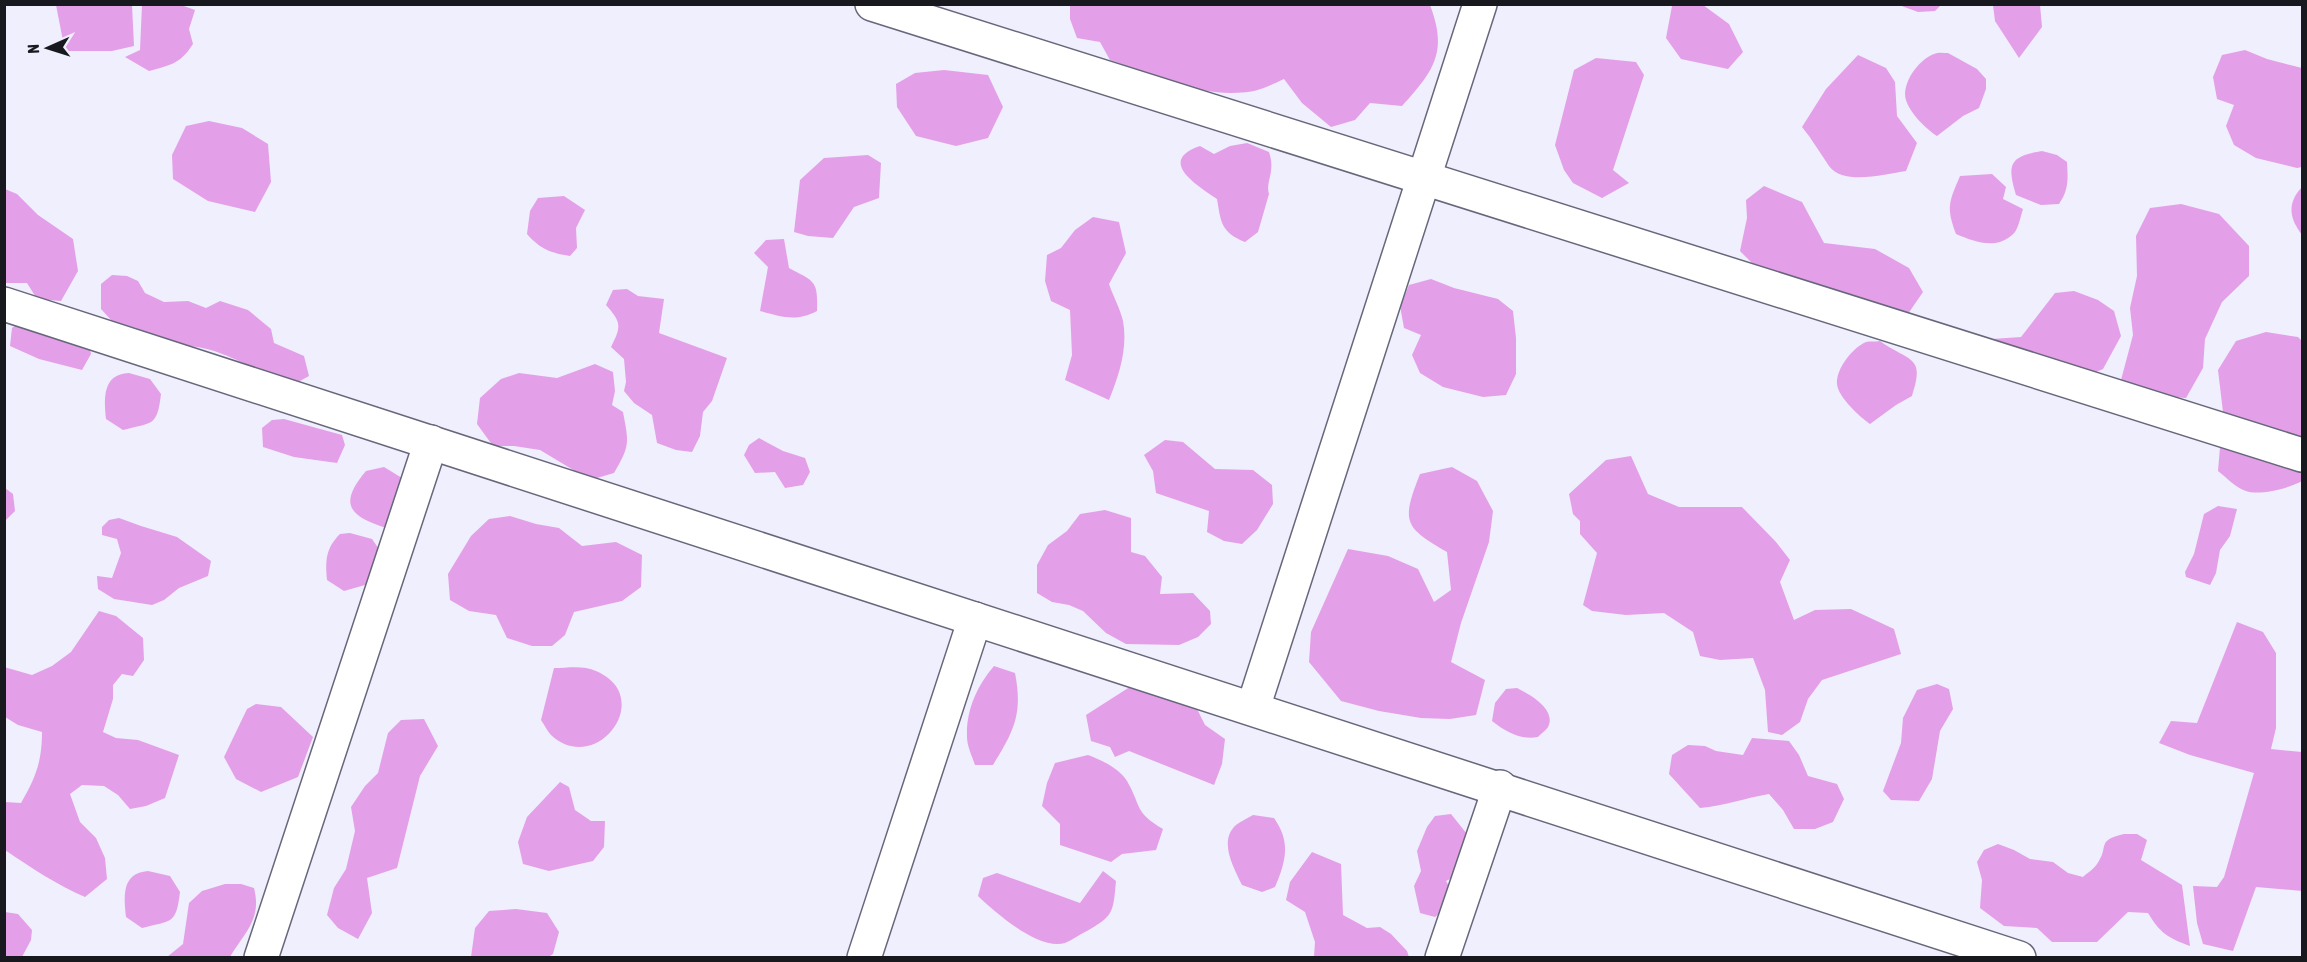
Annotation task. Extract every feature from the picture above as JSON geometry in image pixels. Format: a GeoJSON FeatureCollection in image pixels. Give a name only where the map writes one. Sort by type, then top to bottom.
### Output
{"type":"FeatureCollection","features":[{"type":"Feature","properties":{"kind":"street"},"geometry":{"type":"LineString","coordinates":[[872,4],[2302,455]]}},
{"type":"Feature","properties":{"kind":"street"},"geometry":{"type":"LineString","coordinates":[[1252,708],[1480,4]]}},
{"type":"Feature","properties":{"kind":"street"},"geometry":{"type":"LineString","coordinates":[[4,304],[2019,957]]}},
{"type":"Feature","properties":{"kind":"street"},"geometry":{"type":"LineString","coordinates":[[261,957],[431,442]]}},
{"type":"Feature","properties":{"kind":"street"},"geometry":{"type":"LineString","coordinates":[[864,957],[975,620]]}},
{"type":"Feature","properties":{"kind":"street"},"geometry":{"type":"LineString","coordinates":[[1442,957],[1500,788]]}},
{"type":"Feature","properties":{"kind":"shaded area"},"geometry":{"type":"Polygon","coordinates":[[[1677,4],[1703,5],[1729,24],[1743,52],[1728,69],[1681,59],[1666,38],[1672,6],[1677,4]]]}},
{"type":"Feature","properties":{"kind":"shaded area"},"geometry":{"type":"Polygon","coordinates":[[[56,5],[132,5],[134,46],[112,51],[65,51],[56,5]]]}},
{"type":"Feature","properties":{"kind":"shaded area"},"geometry":{"type":"Polygon","coordinates":[[[142,5],[181,5],[195,10],[189,29],[193,44],[188,51],[174,63],[149,71],[125,57],[140,50],[142,5]]]}},
{"type":"Feature","properties":{"kind":"shaded area"},"geometry":{"type":"Polygon","coordinates":[[[1070,5],[1430,5],[1438,36],[1437,48],[1430,71],[1402,106],[1370,103],[1355,120],[1331,127],[1302,103],[1284,79],[1254,91],[1216,92],[1180,85],[1110,60],[1100,42],[1077,38],[1070,19],[1070,5]]]}},
{"type":"Feature","properties":{"kind":"shaded area"},"geometry":{"type":"Polygon","coordinates":[[[1899,5],[1941,5],[1935,11],[1918,12],[1899,5]]]}},
{"type":"Feature","properties":{"kind":"shaded area"},"geometry":{"type":"Polygon","coordinates":[[[1993,5],[2040,5],[2042,27],[2019,58],[1995,21],[1993,5]]]}},
{"type":"Feature","properties":{"kind":"shaded area"},"geometry":{"type":"Polygon","coordinates":[[[2245,50],[2267,59],[2302,68],[2302,167],[2297,168],[2256,158],[2234,145],[2226,126],[2234,105],[2217,99],[2213,77],[2222,55],[2245,50]]]}},
{"type":"Feature","properties":{"kind":"shaded area"},"geometry":{"type":"Polygon","coordinates":[[[1936,53],[1948,53],[1977,69],[1986,79],[1986,89],[1979,108],[1963,116],[1937,136],[1914,115],[1905,94],[1908,80],[1922,61],[1936,53]]]}},
{"type":"Feature","properties":{"kind":"shaded area"},"geometry":{"type":"Polygon","coordinates":[[[1858,55],[1886,68],[1895,82],[1897,116],[1917,143],[1906,171],[1865,177],[1844,176],[1829,166],[1802,127],[1826,89],[1858,55]]]}},
{"type":"Feature","properties":{"kind":"shaded area"},"geometry":{"type":"Polygon","coordinates":[[[1596,58],[1636,62],[1644,75],[1613,170],[1629,183],[1602,198],[1573,183],[1564,170],[1555,145],[1574,70],[1596,58]]]}},
{"type":"Feature","properties":{"kind":"shaded area"},"geometry":{"type":"Polygon","coordinates":[[[944,70],[988,75],[1003,107],[988,138],[956,146],[916,136],[897,107],[896,84],[915,73],[944,70]]]}},
{"type":"Feature","properties":{"kind":"shaded area"},"geometry":{"type":"Polygon","coordinates":[[[209,121],[242,128],[268,144],[271,182],[255,212],[208,201],[173,179],[172,155],[186,126],[209,121]]]}},
{"type":"Feature","properties":{"kind":"shaded area"},"geometry":{"type":"Polygon","coordinates":[[[1247,143],[1269,152],[1271,171],[1269,194],[1258,232],[1245,242],[1227,230],[1221,221],[1217,199],[1185,173],[1181,166],[1181,159],[1187,152],[1200,146],[1214,154],[1230,146],[1247,143]]]}},
{"type":"Feature","properties":{"kind":"shaded area"},"geometry":{"type":"Polygon","coordinates":[[[2042,151],[2057,155],[2067,162],[2068,179],[2059,204],[2041,205],[2016,195],[2012,176],[2013,164],[2023,156],[2042,151]]]}},
{"type":"Feature","properties":{"kind":"shaded area"},"geometry":{"type":"Polygon","coordinates":[[[868,155],[881,163],[879,198],[854,207],[833,238],[808,236],[794,232],[800,180],[824,158],[868,155]]]}},
{"type":"Feature","properties":{"kind":"shaded area"},"geometry":{"type":"Polygon","coordinates":[[[1992,174],[2006,187],[2003,199],[2023,209],[2015,232],[2008,238],[1994,243],[1979,242],[1956,234],[1950,205],[1960,176],[1992,174]]]}},
{"type":"Feature","properties":{"kind":"shaded area"},"geometry":{"type":"Polygon","coordinates":[[[1764,186],[1802,202],[1824,243],[1875,249],[1909,268],[1923,292],[1899,327],[1877,333],[1851,295],[1814,312],[1757,268],[1740,251],[1747,218],[1746,200],[1764,186]]]}},
{"type":"Feature","properties":{"kind":"shaded area"},"geometry":{"type":"Polygon","coordinates":[[[2302,187],[2302,235],[2293,217],[2292,205],[2302,187]]]}},
{"type":"Feature","properties":{"kind":"shaded area"},"geometry":{"type":"Polygon","coordinates":[[[5,189],[17,194],[38,215],[73,239],[78,271],[61,301],[37,299],[27,283],[5,283],[5,189]]]}},
{"type":"Feature","properties":{"kind":"shaded area"},"geometry":{"type":"Polygon","coordinates":[[[564,196],[585,210],[576,228],[577,248],[570,256],[546,249],[527,234],[530,211],[538,198],[564,196]]]}},
{"type":"Feature","properties":{"kind":"shaded area"},"geometry":{"type":"Polygon","coordinates":[[[2181,204],[2219,214],[2249,246],[2249,276],[2222,302],[2205,339],[2203,368],[2186,398],[2144,395],[2121,380],[2133,335],[2130,308],[2137,276],[2136,236],[2150,208],[2181,204]]]}},
{"type":"Feature","properties":{"kind":"shaded area"},"geometry":{"type":"Polygon","coordinates":[[[1093,217],[1119,222],[1126,253],[1109,284],[1123,321],[1124,341],[1119,371],[1109,400],[1065,380],[1072,355],[1070,310],[1051,301],[1045,281],[1047,255],[1061,248],[1075,230],[1093,217]]]}},
{"type":"Feature","properties":{"kind":"shaded area"},"geometry":{"type":"Polygon","coordinates":[[[784,239],[789,268],[810,280],[815,287],[817,311],[802,316],[782,317],[760,311],[768,267],[754,253],[766,240],[784,239]]]}},
{"type":"Feature","properties":{"kind":"shaded area"},"geometry":{"type":"Polygon","coordinates":[[[112,275],[127,276],[138,281],[145,293],[164,302],[188,301],[206,308],[220,301],[248,310],[271,329],[274,343],[304,356],[309,376],[298,382],[207,349],[184,346],[173,348],[136,328],[112,321],[101,309],[101,284],[112,275]]]}},
{"type":"Feature","properties":{"kind":"shaded area"},"geometry":{"type":"Polygon","coordinates":[[[1431,279],[1454,288],[1498,299],[1513,311],[1516,374],[1506,395],[1483,397],[1443,387],[1420,373],[1412,355],[1421,335],[1404,328],[1400,306],[1409,285],[1431,279]]]}},
{"type":"Feature","properties":{"kind":"shaded area"},"geometry":{"type":"Polygon","coordinates":[[[627,289],[638,296],[664,299],[659,333],[727,358],[712,401],[703,412],[700,436],[692,452],[676,450],[657,443],[652,415],[634,403],[624,391],[626,382],[624,359],[611,347],[617,334],[618,324],[606,305],[613,290],[627,289]]]}},
{"type":"Feature","properties":{"kind":"shaded area"},"geometry":{"type":"Polygon","coordinates":[[[2074,291],[2098,300],[2114,311],[2121,336],[2103,369],[2057,389],[1996,373],[1992,339],[2021,337],[2055,293],[2074,291]]]}},
{"type":"Feature","properties":{"kind":"shaded area"},"geometry":{"type":"Polygon","coordinates":[[[22,321],[89,343],[91,354],[82,370],[39,359],[10,346],[12,328],[22,321]]]}},
{"type":"Feature","properties":{"kind":"shaded area"},"geometry":{"type":"Polygon","coordinates":[[[2266,332],[2298,337],[2302,341],[2302,481],[2274,491],[2259,493],[2246,491],[2218,471],[2223,412],[2218,370],[2236,341],[2266,332]]]}},
{"type":"Feature","properties":{"kind":"shaded area"},"geometry":{"type":"Polygon","coordinates":[[[1880,341],[1912,361],[1916,366],[1916,383],[1912,396],[1870,424],[1845,401],[1838,389],[1837,378],[1842,366],[1855,349],[1866,342],[1880,341]]]}},
{"type":"Feature","properties":{"kind":"shaded area"},"geometry":{"type":"Polygon","coordinates":[[[595,364],[613,372],[615,391],[612,405],[623,412],[625,423],[627,444],[614,473],[590,480],[540,450],[493,446],[477,424],[480,398],[501,379],[519,373],[557,378],[595,364]]]}},
{"type":"Feature","properties":{"kind":"shaded area"},"geometry":{"type":"Polygon","coordinates":[[[129,373],[150,379],[161,394],[158,412],[152,421],[123,430],[106,419],[105,396],[109,383],[114,378],[120,374],[129,373]]]}},
{"type":"Feature","properties":{"kind":"shaded area"},"geometry":{"type":"Polygon","coordinates":[[[284,419],[342,435],[345,445],[337,463],[294,457],[263,447],[262,428],[272,420],[284,419]]]}},
{"type":"Feature","properties":{"kind":"shaded area"},"geometry":{"type":"Polygon","coordinates":[[[759,438],[783,451],[805,458],[810,472],[803,485],[785,488],[775,472],[755,473],[744,455],[749,445],[759,438]]]}},
{"type":"Feature","properties":{"kind":"shaded area"},"geometry":{"type":"Polygon","coordinates":[[[1165,440],[1183,442],[1215,469],[1253,470],[1272,485],[1273,504],[1257,530],[1242,544],[1224,541],[1207,532],[1209,511],[1156,493],[1153,471],[1144,455],[1165,440]]]}},
{"type":"Feature","properties":{"kind":"shaded area"},"geometry":{"type":"Polygon","coordinates":[[[1631,456],[1648,494],[1679,507],[1742,507],[1790,560],[1780,582],[1794,620],[1815,610],[1851,609],[1894,629],[1901,654],[1822,680],[1808,699],[1800,722],[1782,735],[1768,732],[1765,690],[1753,658],[1720,660],[1700,656],[1693,632],[1664,613],[1626,615],[1592,611],[1583,605],[1597,553],[1580,534],[1580,521],[1573,514],[1569,494],[1606,460],[1631,456]]]}},
{"type":"Feature","properties":{"kind":"shaded area"},"geometry":{"type":"Polygon","coordinates":[[[384,467],[402,478],[386,528],[363,519],[356,513],[350,500],[357,482],[366,471],[384,467]]]}},
{"type":"Feature","properties":{"kind":"shaded area"},"geometry":{"type":"Polygon","coordinates":[[[1452,467],[1477,481],[1493,511],[1489,542],[1461,623],[1451,662],[1485,680],[1476,715],[1450,719],[1421,718],[1379,711],[1341,701],[1309,662],[1311,632],[1348,549],[1388,556],[1418,569],[1434,602],[1451,590],[1447,552],[1415,529],[1410,522],[1409,513],[1420,474],[1452,467]]]}},
{"type":"Feature","properties":{"kind":"shaded area"},"geometry":{"type":"Polygon","coordinates":[[[5,488],[13,494],[15,511],[5,521],[5,488]]]}},
{"type":"Feature","properties":{"kind":"shaded area"},"geometry":{"type":"Polygon","coordinates":[[[2218,506],[2237,509],[2230,536],[2220,550],[2216,573],[2210,585],[2186,577],[2185,572],[2194,554],[2204,514],[2218,506]]]}},
{"type":"Feature","properties":{"kind":"shaded area"},"geometry":{"type":"Polygon","coordinates":[[[1105,510],[1131,518],[1131,552],[1145,556],[1162,577],[1160,594],[1193,593],[1210,611],[1211,624],[1198,637],[1179,645],[1126,644],[1106,633],[1083,611],[1069,605],[1052,602],[1037,593],[1037,565],[1048,545],[1067,531],[1080,514],[1105,510]]]}},
{"type":"Feature","properties":{"kind":"shaded area"},"geometry":{"type":"Polygon","coordinates":[[[510,516],[559,528],[582,546],[616,542],[642,555],[641,587],[622,601],[574,612],[565,635],[552,646],[532,646],[507,638],[496,615],[469,611],[450,600],[448,574],[471,536],[489,519],[510,516]]]}},
{"type":"Feature","properties":{"kind":"shaded area"},"geometry":{"type":"Polygon","coordinates":[[[119,518],[177,537],[211,561],[208,576],[179,588],[164,600],[152,605],[114,599],[98,589],[97,576],[112,578],[121,553],[117,539],[102,535],[102,527],[109,520],[119,518]]]}},
{"type":"Feature","properties":{"kind":"shaded area"},"geometry":{"type":"Polygon","coordinates":[[[350,533],[372,539],[383,555],[372,583],[344,591],[327,580],[326,566],[329,549],[335,539],[340,534],[350,533]]]}},
{"type":"Feature","properties":{"kind":"shaded area"},"geometry":{"type":"Polygon","coordinates":[[[99,611],[116,616],[143,638],[144,660],[133,676],[122,674],[113,685],[113,699],[103,732],[116,738],[138,740],[179,755],[165,798],[146,806],[130,809],[118,795],[104,786],[82,785],[70,794],[80,822],[96,838],[105,858],[107,879],[85,897],[54,881],[5,850],[5,802],[21,803],[26,794],[39,760],[42,732],[18,725],[5,717],[4,667],[32,675],[52,666],[71,652],[99,611]]]}},
{"type":"Feature","properties":{"kind":"shaded area"},"geometry":{"type":"Polygon","coordinates":[[[2237,622],[2263,632],[2276,653],[2276,728],[2271,749],[2302,752],[2302,891],[2256,887],[2233,951],[2203,944],[2197,923],[2193,886],[2217,887],[2224,877],[2254,773],[2190,755],[2159,743],[2171,721],[2197,723],[2237,622]]]}},
{"type":"Feature","properties":{"kind":"shaded area"},"geometry":{"type":"Polygon","coordinates":[[[994,666],[1015,673],[1018,700],[1015,722],[993,765],[975,765],[967,740],[968,717],[982,682],[994,666]]]}},
{"type":"Feature","properties":{"kind":"shaded area"},"geometry":{"type":"Polygon","coordinates":[[[554,668],[591,669],[613,683],[621,698],[620,714],[613,728],[601,740],[586,746],[568,745],[547,730],[541,720],[554,668]]]}},
{"type":"Feature","properties":{"kind":"shaded area"},"geometry":{"type":"Polygon","coordinates":[[[1136,683],[1194,703],[1205,725],[1225,739],[1222,764],[1214,785],[1129,751],[1115,757],[1110,747],[1091,741],[1086,715],[1136,683]]]}},
{"type":"Feature","properties":{"kind":"shaded area"},"geometry":{"type":"Polygon","coordinates":[[[1937,684],[1949,689],[1953,709],[1940,731],[1932,779],[1919,801],[1891,800],[1883,791],[1901,743],[1903,718],[1917,690],[1937,684]]]}},
{"type":"Feature","properties":{"kind":"shaded area"},"geometry":{"type":"Polygon","coordinates":[[[1517,688],[1540,703],[1549,714],[1548,727],[1538,737],[1531,738],[1514,734],[1492,721],[1495,703],[1506,689],[1517,688]]]}},
{"type":"Feature","properties":{"kind":"shaded area"},"geometry":{"type":"Polygon","coordinates":[[[256,704],[281,707],[313,737],[298,777],[261,792],[236,779],[224,757],[247,709],[256,704]]]}},
{"type":"Feature","properties":{"kind":"shaded area"},"geometry":{"type":"Polygon","coordinates":[[[424,719],[438,746],[420,776],[397,868],[367,878],[372,913],[358,939],[338,928],[327,915],[334,888],[346,869],[355,831],[351,807],[365,786],[378,773],[388,733],[401,720],[424,719]]]}},
{"type":"Feature","properties":{"kind":"shaded area"},"geometry":{"type":"Polygon","coordinates":[[[1752,738],[1789,741],[1799,755],[1808,776],[1837,784],[1844,799],[1833,822],[1815,829],[1794,829],[1783,810],[1769,794],[1700,808],[1669,774],[1672,755],[1688,745],[1705,746],[1716,751],[1743,755],[1752,738]]]}},
{"type":"Feature","properties":{"kind":"shaded area"},"geometry":{"type":"Polygon","coordinates":[[[1088,755],[1115,768],[1127,781],[1143,813],[1163,829],[1156,850],[1122,854],[1111,862],[1060,845],[1060,824],[1042,806],[1047,783],[1055,763],[1088,755]]]}},
{"type":"Feature","properties":{"kind":"shaded area"},"geometry":{"type":"Polygon","coordinates":[[[560,782],[569,787],[575,810],[591,821],[605,821],[604,847],[593,861],[549,871],[523,864],[518,842],[527,817],[560,782]]]}},
{"type":"Feature","properties":{"kind":"shaded area"},"geometry":{"type":"Polygon","coordinates":[[[1451,814],[1467,834],[1456,876],[1446,881],[1453,893],[1447,908],[1435,917],[1420,913],[1414,886],[1421,871],[1417,851],[1427,827],[1435,816],[1451,814]]]}},
{"type":"Feature","properties":{"kind":"shaded area"},"geometry":{"type":"Polygon","coordinates":[[[1253,815],[1274,818],[1285,844],[1282,869],[1275,887],[1262,892],[1242,885],[1229,855],[1228,847],[1231,831],[1236,825],[1253,815]]]}},
{"type":"Feature","properties":{"kind":"shaded area"},"geometry":{"type":"Polygon","coordinates":[[[2124,834],[2137,834],[2147,840],[2141,860],[2182,885],[2190,946],[2165,934],[2148,913],[2128,912],[2097,942],[2052,942],[2037,928],[2004,926],[1980,908],[1982,880],[1977,862],[1984,850],[1998,844],[2030,859],[2053,862],[2068,873],[2083,877],[2101,858],[2106,842],[2124,834]]]}},
{"type":"Feature","properties":{"kind":"shaded area"},"geometry":{"type":"Polygon","coordinates":[[[1312,852],[1341,864],[1343,915],[1367,928],[1380,927],[1391,934],[1407,951],[1409,957],[1314,957],[1315,942],[1305,912],[1286,900],[1290,882],[1312,852]]]}},
{"type":"Feature","properties":{"kind":"shaded area"},"geometry":{"type":"Polygon","coordinates":[[[148,871],[170,876],[180,892],[177,910],[171,919],[142,928],[126,917],[125,894],[126,887],[133,876],[148,871]]]}},
{"type":"Feature","properties":{"kind":"shaded area"},"geometry":{"type":"Polygon","coordinates":[[[1103,871],[1116,881],[1113,907],[1102,922],[1065,943],[1055,944],[1043,941],[1018,929],[978,896],[983,878],[997,873],[1080,903],[1103,871]]]}},
{"type":"Feature","properties":{"kind":"shaded area"},"geometry":{"type":"Polygon","coordinates":[[[225,884],[241,884],[254,888],[256,899],[251,925],[230,957],[167,957],[183,944],[189,903],[202,891],[225,884]]]}},
{"type":"Feature","properties":{"kind":"shaded area"},"geometry":{"type":"Polygon","coordinates":[[[516,909],[547,913],[559,932],[553,954],[547,958],[471,957],[475,928],[489,911],[516,909]]]}},
{"type":"Feature","properties":{"kind":"shaded area"},"geometry":{"type":"Polygon","coordinates":[[[5,912],[18,914],[32,930],[31,940],[22,957],[5,957],[5,912]]]}}]}
